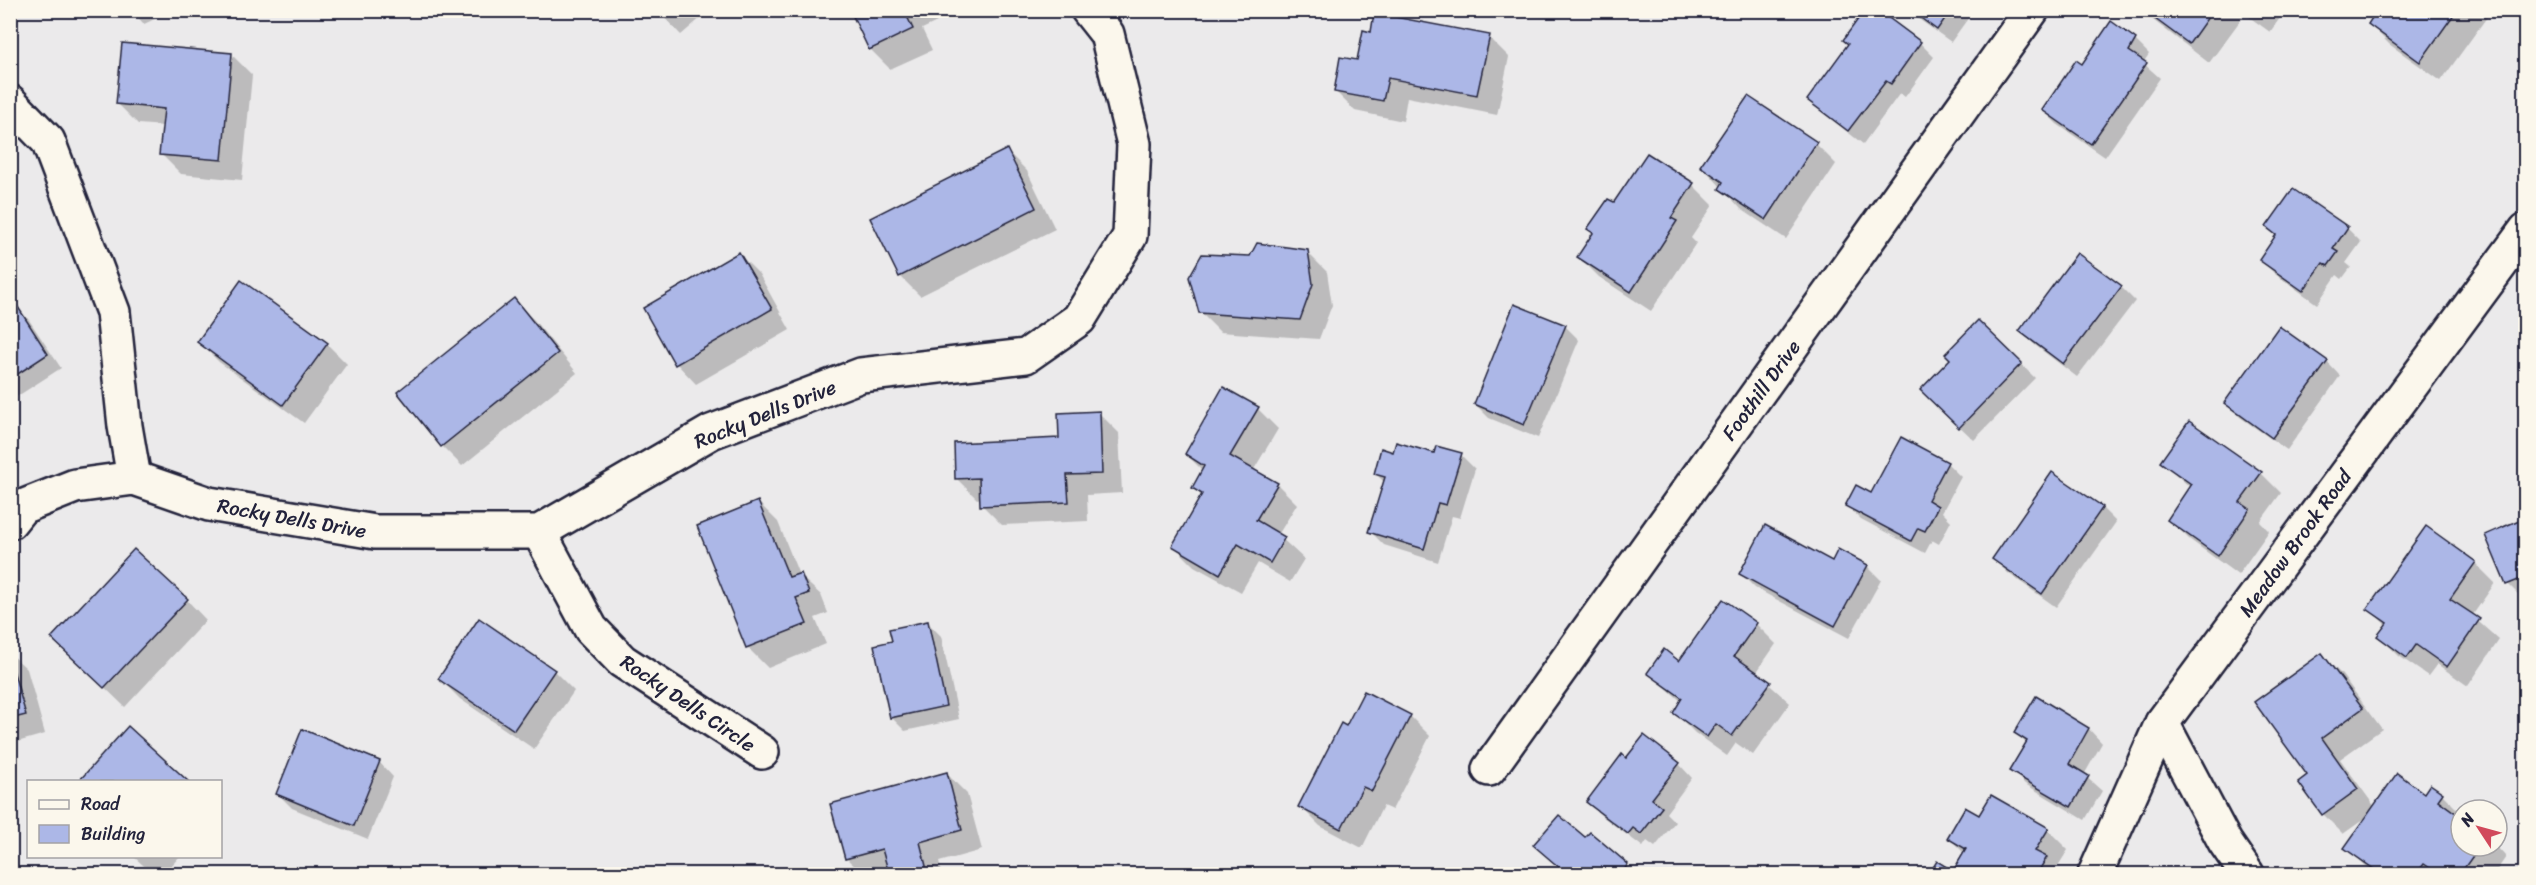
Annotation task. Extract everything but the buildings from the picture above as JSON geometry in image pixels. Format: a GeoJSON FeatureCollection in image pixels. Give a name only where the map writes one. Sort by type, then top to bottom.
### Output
{"type":"FeatureCollection","features":[{"type":"Feature","properties":{"kind":"street","name":"Rocky Dells Drive"},"geometry":{"type":"LineString","coordinates":[[134,477],[208,504],[375,532],[538,532],[711,432],[861,375],[1026,356],[1079,319],[1130,236],[1134,144],[1107,34],[1088,10]]}},
{"type":"Feature","properties":{"kind":"street","name":"Foothill Drive"},"geometry":{"type":"LineString","coordinates":[[1489,769],[2032,10]]}},
{"type":"Feature","properties":{"kind":"street"},"geometry":{"type":"LineString","coordinates":[[10,102],[48,141],[113,312],[125,426],[134,477],[75,486],[22,507],[10,522]]}},
{"type":"Feature","properties":{"kind":"street","name":"Meadow Brook Road"},"geometry":{"type":"LineString","coordinates":[[2095,874],[2162,723],[2526,230]]}},
{"type":"Feature","properties":{"kind":"street","name":"Rocky Dells Circle"},"geometry":{"type":"LineString","coordinates":[[538,532],[591,629],[622,661],[762,752]]}},
{"type":"Feature","properties":{"kind":"street"},"geometry":{"type":"LineString","coordinates":[[2162,723],[2225,842],[2247,874]]}}]}
